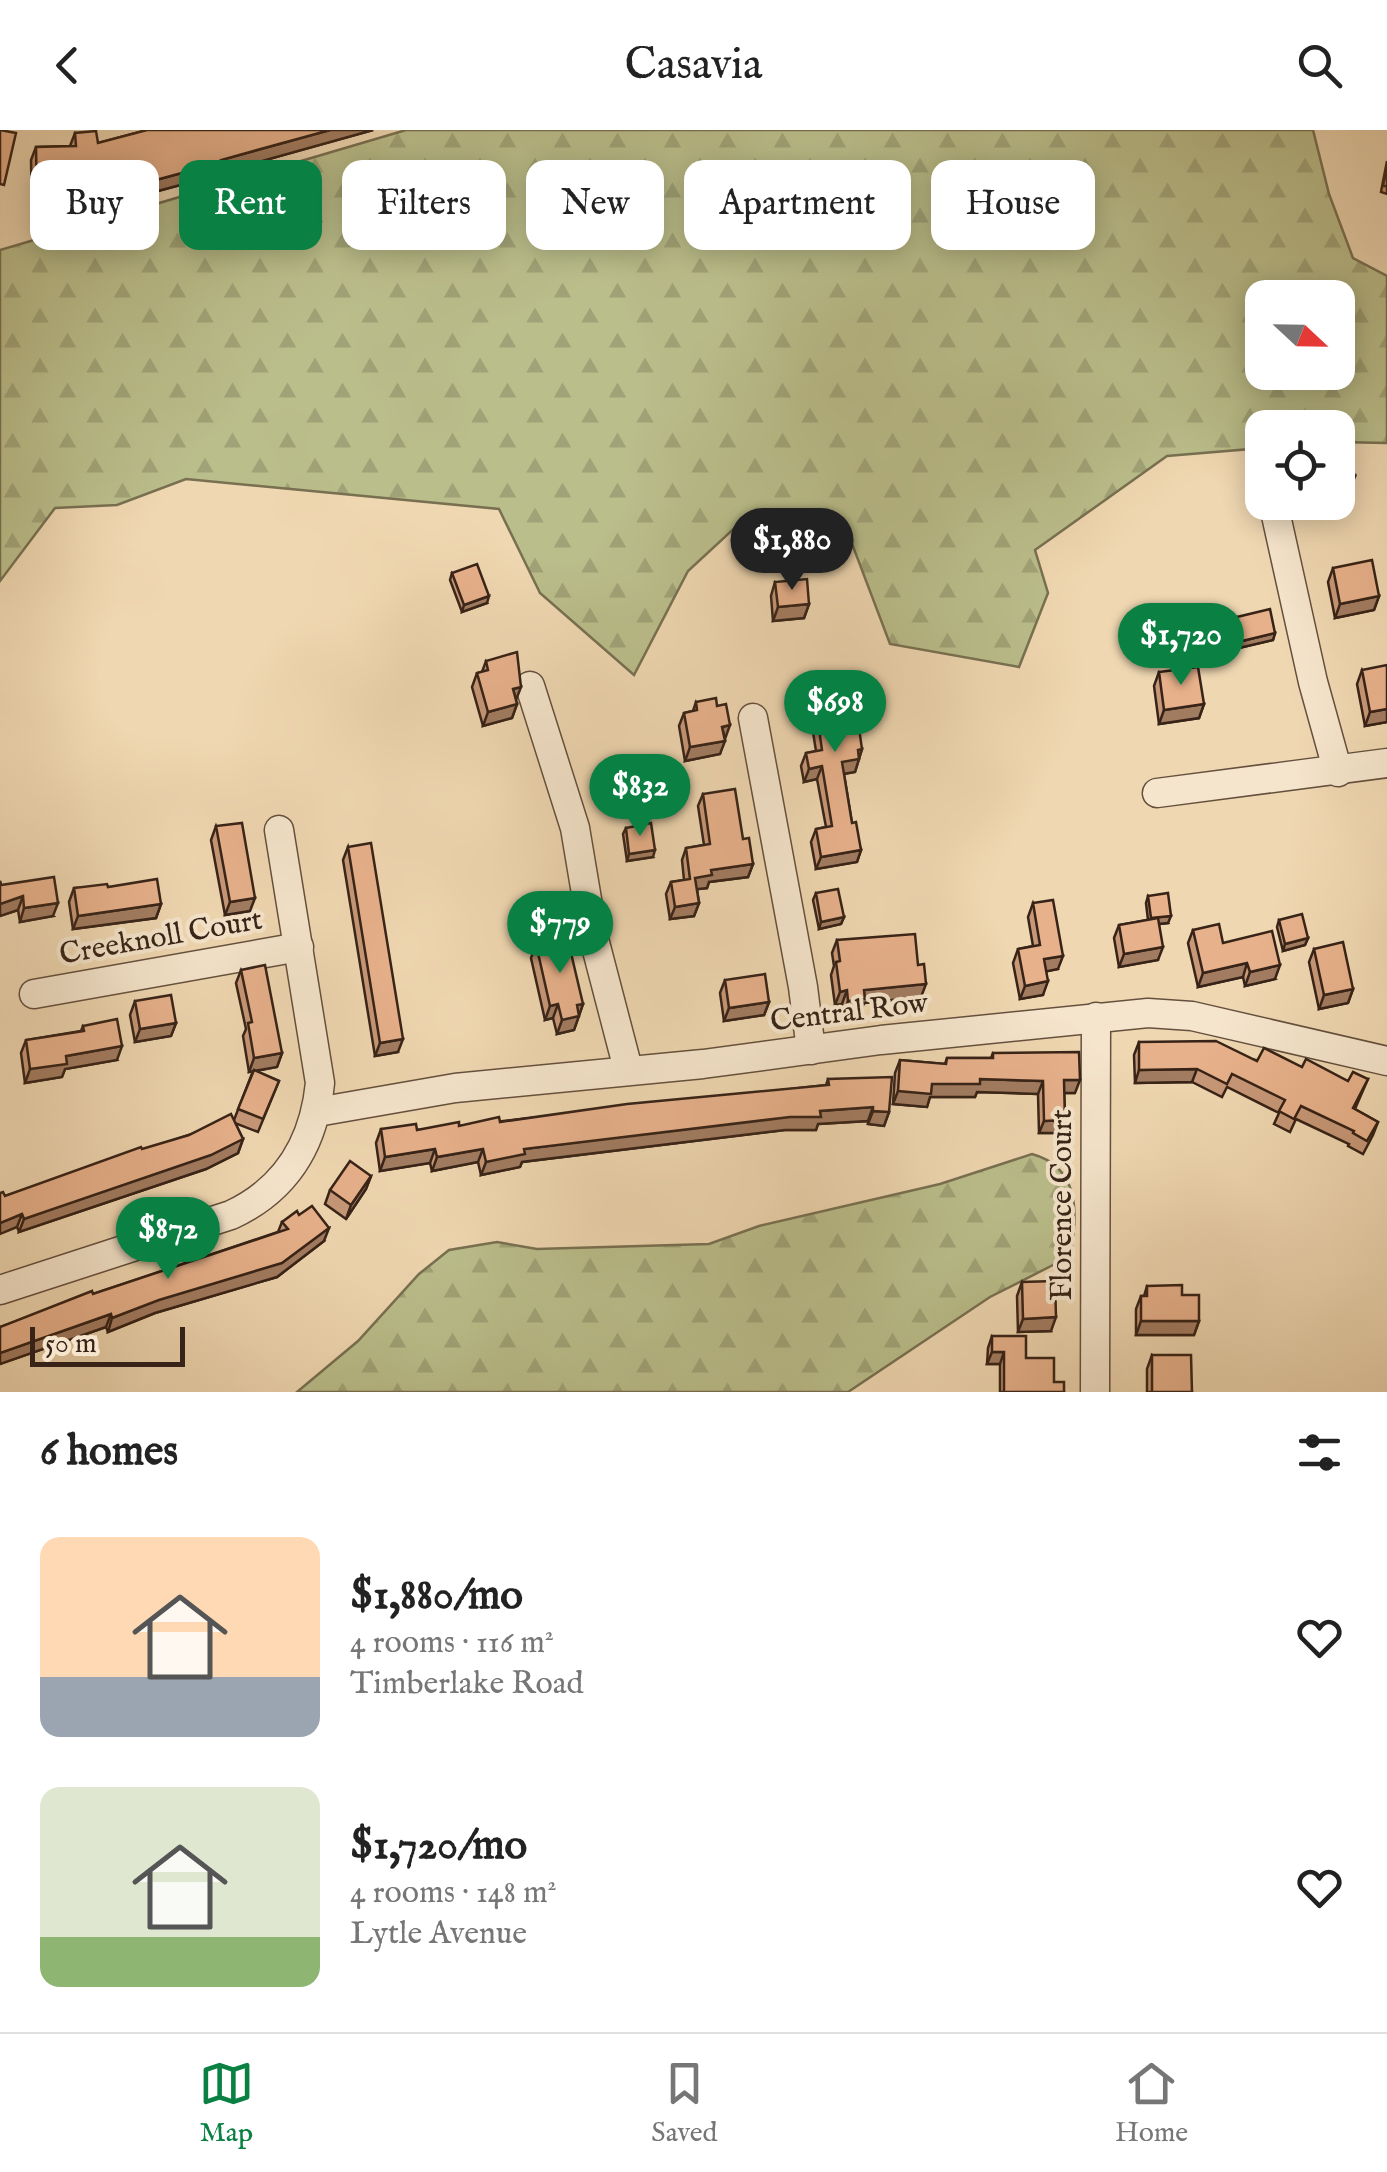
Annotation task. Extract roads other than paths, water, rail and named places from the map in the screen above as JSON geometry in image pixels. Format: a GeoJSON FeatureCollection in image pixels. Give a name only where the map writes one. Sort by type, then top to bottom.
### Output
{"type":"FeatureCollection","features":[{"type":"Feature","properties":{"kind":"street"},"geometry":{"type":"LineString","coordinates":[[1277,520],[1313,682],[1338,772]]}},
{"type":"Feature","properties":{"kind":"street"},"geometry":{"type":"LineString","coordinates":[[530,686],[576,828],[592,935],[628,1069]]}},
{"type":"Feature","properties":{"kind":"street"},"geometry":{"type":"LineString","coordinates":[[753,718],[811,1050]]}},
{"type":"Feature","properties":{"kind":"street"},"geometry":{"type":"LineString","coordinates":[[1157,793],[1387,763]]}},
{"type":"Feature","properties":{"kind":"street"},"geometry":{"type":"LineString","coordinates":[[0,1290],[248,1207],[290,1172],[318,1112],[319,1063],[279,830]]}},
{"type":"Feature","properties":{"kind":"street","name":"Creeknoll Court"},"geometry":{"type":"LineString","coordinates":[[34,994],[299,947]]}},
{"type":"Feature","properties":{"kind":"street","name":"Central Row"},"geometry":{"type":"LineString","coordinates":[[318,1112],[455,1088],[1148,1013],[1192,1016],[1387,1061]]}},
{"type":"Feature","properties":{"kind":"street","name":"Florence Court"},"geometry":{"type":"LineString","coordinates":[[1096,1017],[1096,1392]]}}]}
